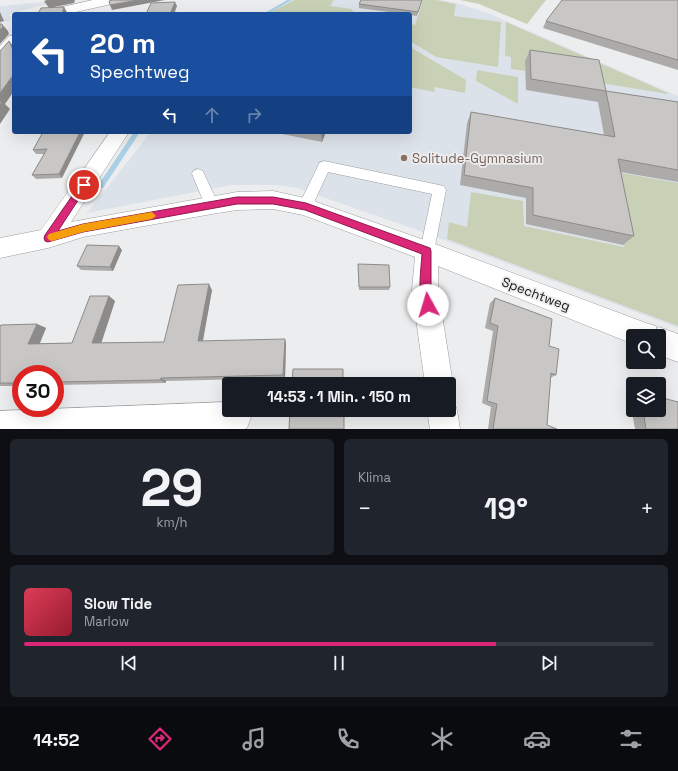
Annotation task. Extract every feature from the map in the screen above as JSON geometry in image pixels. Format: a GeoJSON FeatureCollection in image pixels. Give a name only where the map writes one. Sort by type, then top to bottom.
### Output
{"type":"FeatureCollection","features":[{"type":"Feature","properties":{"kind":"street"},"geometry":{"type":"LineString","coordinates":[[55,12],[83,3],[110,0]]}},
{"type":"Feature","properties":{"kind":"street"},"geometry":{"type":"LineString","coordinates":[[0,56],[12,33]]}},
{"type":"Feature","properties":{"kind":"street"},"geometry":{"type":"LineString","coordinates":[[48,238],[119,134]]}},
{"type":"Feature","properties":{"kind":"street","name":"Spechtweg"},"geometry":{"type":"LineString","coordinates":[[0,248],[48,238],[83,228],[212,205],[237,201],[273,200],[306,207],[426,251],[628,329]]}},
{"type":"Feature","properties":{"kind":"street"},"geometry":{"type":"LineString","coordinates":[[426,251],[426,290],[438,377]]}},
{"type":"Feature","properties":{"kind":"street"},"geometry":{"type":"LineString","coordinates":[[666,344],[678,348]]}},
{"type":"Feature","properties":{"kind":"street"},"geometry":{"type":"LineString","coordinates":[[0,426],[236,417]]}},
{"type":"Feature","properties":{"kind":"street"},"geometry":{"type":"LineString","coordinates":[[443,417],[445,429]]}},
{"type":"Feature","properties":{"kind":"lane"},"geometry":{"type":"LineString","coordinates":[[306,207],[324,166],[439,190],[426,251]]}},
{"type":"Feature","properties":{"kind":"lane"},"geometry":{"type":"LineString","coordinates":[[198,174],[212,205]]}},
{"type":"Feature","properties":{"kind":"shaded area","name":"Solitude-Gymnasium"},"geometry":{"type":"Polygon","coordinates":[[[293,0],[440,0],[456,3],[488,13],[678,96],[678,328],[420,231],[297,188],[275,185],[231,185],[87,213],[149,134],[412,134],[412,12],[272,12],[293,0]]]}},
{"type":"Feature","properties":{"kind":"shaded area"},"geometry":{"type":"Polygon","coordinates":[[[58,1],[12,12],[9,14],[11,20],[0,23],[0,6],[58,1]]]}},
{"type":"Feature","properties":{"kind":"green space"},"geometry":{"type":"Polygon","coordinates":[[[294,0],[334,0],[330,6],[351,9],[354,12],[272,12],[294,0]]]}},
{"type":"Feature","properties":{"kind":"green space"},"geometry":{"type":"Polygon","coordinates":[[[423,0],[436,0],[456,4],[454,16],[501,22],[498,67],[436,57],[412,42],[412,24],[415,25],[423,0]]]}},
{"type":"Feature","properties":{"kind":"green space"},"geometry":{"type":"Polygon","coordinates":[[[460,0],[546,0],[527,24],[479,4],[460,0]]]}},
{"type":"Feature","properties":{"kind":"green space"},"geometry":{"type":"Polygon","coordinates":[[[506,22],[668,94],[595,82],[526,60],[525,71],[511,69],[511,57],[505,56],[506,22]]]}},
{"type":"Feature","properties":{"kind":"green space"},"geometry":{"type":"Polygon","coordinates":[[[412,48],[466,80],[465,93],[435,87],[434,92],[412,87],[412,48]]]}},
{"type":"Feature","properties":{"kind":"green space"},"geometry":{"type":"Polygon","coordinates":[[[477,70],[518,77],[518,104],[476,81],[477,70]]]}},
{"type":"Feature","properties":{"kind":"green space"},"geometry":{"type":"Polygon","coordinates":[[[610,171],[678,183],[678,326],[447,239],[449,222],[467,227],[471,192],[523,201],[524,226],[624,247],[610,171]]]}},
{"type":"Feature","properties":{"kind":"building"},"geometry":{"type":"Polygon","coordinates":[[[138,0],[110,5],[109,1],[138,0]]]}},
{"type":"Feature","properties":{"kind":"building"},"geometry":{"type":"Polygon","coordinates":[[[361,0],[422,0],[418,12],[359,4],[361,0]]]}},
{"type":"Feature","properties":{"kind":"building"},"geometry":{"type":"Polygon","coordinates":[[[562,0],[678,0],[678,60],[546,21],[562,0]]]}},
{"type":"Feature","properties":{"kind":"building"},"geometry":{"type":"Polygon","coordinates":[[[175,2],[171,12],[147,12],[151,3],[175,2]]]}},
{"type":"Feature","properties":{"kind":"building"},"geometry":{"type":"Polygon","coordinates":[[[64,7],[63,12],[39,12],[41,8],[64,7]]]}},
{"type":"Feature","properties":{"kind":"building"},"geometry":{"type":"Polygon","coordinates":[[[0,24],[2,24],[3,27],[0,30],[0,24]]]}},
{"type":"Feature","properties":{"kind":"building"},"geometry":{"type":"Polygon","coordinates":[[[9,41],[12,48],[12,77],[0,93],[0,51],[9,41]]]}},
{"type":"Feature","properties":{"kind":"building"},"geometry":{"type":"Polygon","coordinates":[[[530,50],[599,60],[606,91],[531,79],[530,50]]]}},
{"type":"Feature","properties":{"kind":"building"},"geometry":{"type":"Polygon","coordinates":[[[606,91],[678,102],[678,170],[618,159],[634,236],[533,215],[533,188],[464,175],[471,112],[615,137],[606,91]]]}},
{"type":"Feature","properties":{"kind":"building"},"geometry":{"type":"Polygon","coordinates":[[[42,134],[79,134],[59,174],[32,175],[47,149],[33,150],[42,134]]]}},
{"type":"Feature","properties":{"kind":"building"},"geometry":{"type":"Polygon","coordinates":[[[87,245],[119,246],[110,267],[77,266],[87,245]]]}},
{"type":"Feature","properties":{"kind":"building"},"geometry":{"type":"Polygon","coordinates":[[[358,264],[389,265],[390,287],[359,287],[358,264]]]}},
{"type":"Feature","properties":{"kind":"building"},"geometry":{"type":"Polygon","coordinates":[[[209,284],[198,341],[285,339],[283,375],[64,382],[64,365],[12,365],[12,383],[0,383],[1,325],[37,324],[28,344],[72,343],[90,296],[109,296],[92,343],[164,342],[178,285],[209,284]]]}},
{"type":"Feature","properties":{"kind":"building"},"geometry":{"type":"Polygon","coordinates":[[[495,298],[552,319],[549,346],[559,349],[556,375],[551,373],[547,425],[557,429],[493,429],[497,404],[487,401],[498,326],[490,323],[495,298]]]}},
{"type":"Feature","properties":{"kind":"building"},"geometry":{"type":"Polygon","coordinates":[[[293,369],[343,369],[343,377],[292,377],[293,369]]]}},
{"type":"Feature","properties":{"kind":"building"},"geometry":{"type":"Polygon","coordinates":[[[666,399],[678,402],[678,429],[646,429],[644,417],[666,417],[666,399]]]}},
{"type":"Feature","properties":{"kind":"building"},"geometry":{"type":"Polygon","coordinates":[[[290,417],[344,417],[344,429],[289,429],[290,417]]]}},
{"type":"Feature","properties":{"kind":"waterway"},"geometry":{"type":"LineString","coordinates":[[269,12],[290,0]]}},
{"type":"Feature","properties":{"kind":"waterway"},"geometry":{"type":"LineString","coordinates":[[101,186],[136,134]]}},
{"type":"Feature","properties":{"kind":"slow traffic"},"geometry":{"type":"LineString","coordinates":[[52,237],[83,228],[152,216]]}},
{"type":"Feature","properties":{"kind":"place","name":"Solitude-Gymnasium"},"geometry":{"type":"Point","coordinates":[404,158]}},
{"type":"Feature","properties":{"kind":"route"},"geometry":{"type":"LineString","coordinates":[[84,185],[48,238],[83,228],[237,201],[273,200],[306,207],[426,251],[426,290],[428,305]]}}]}
